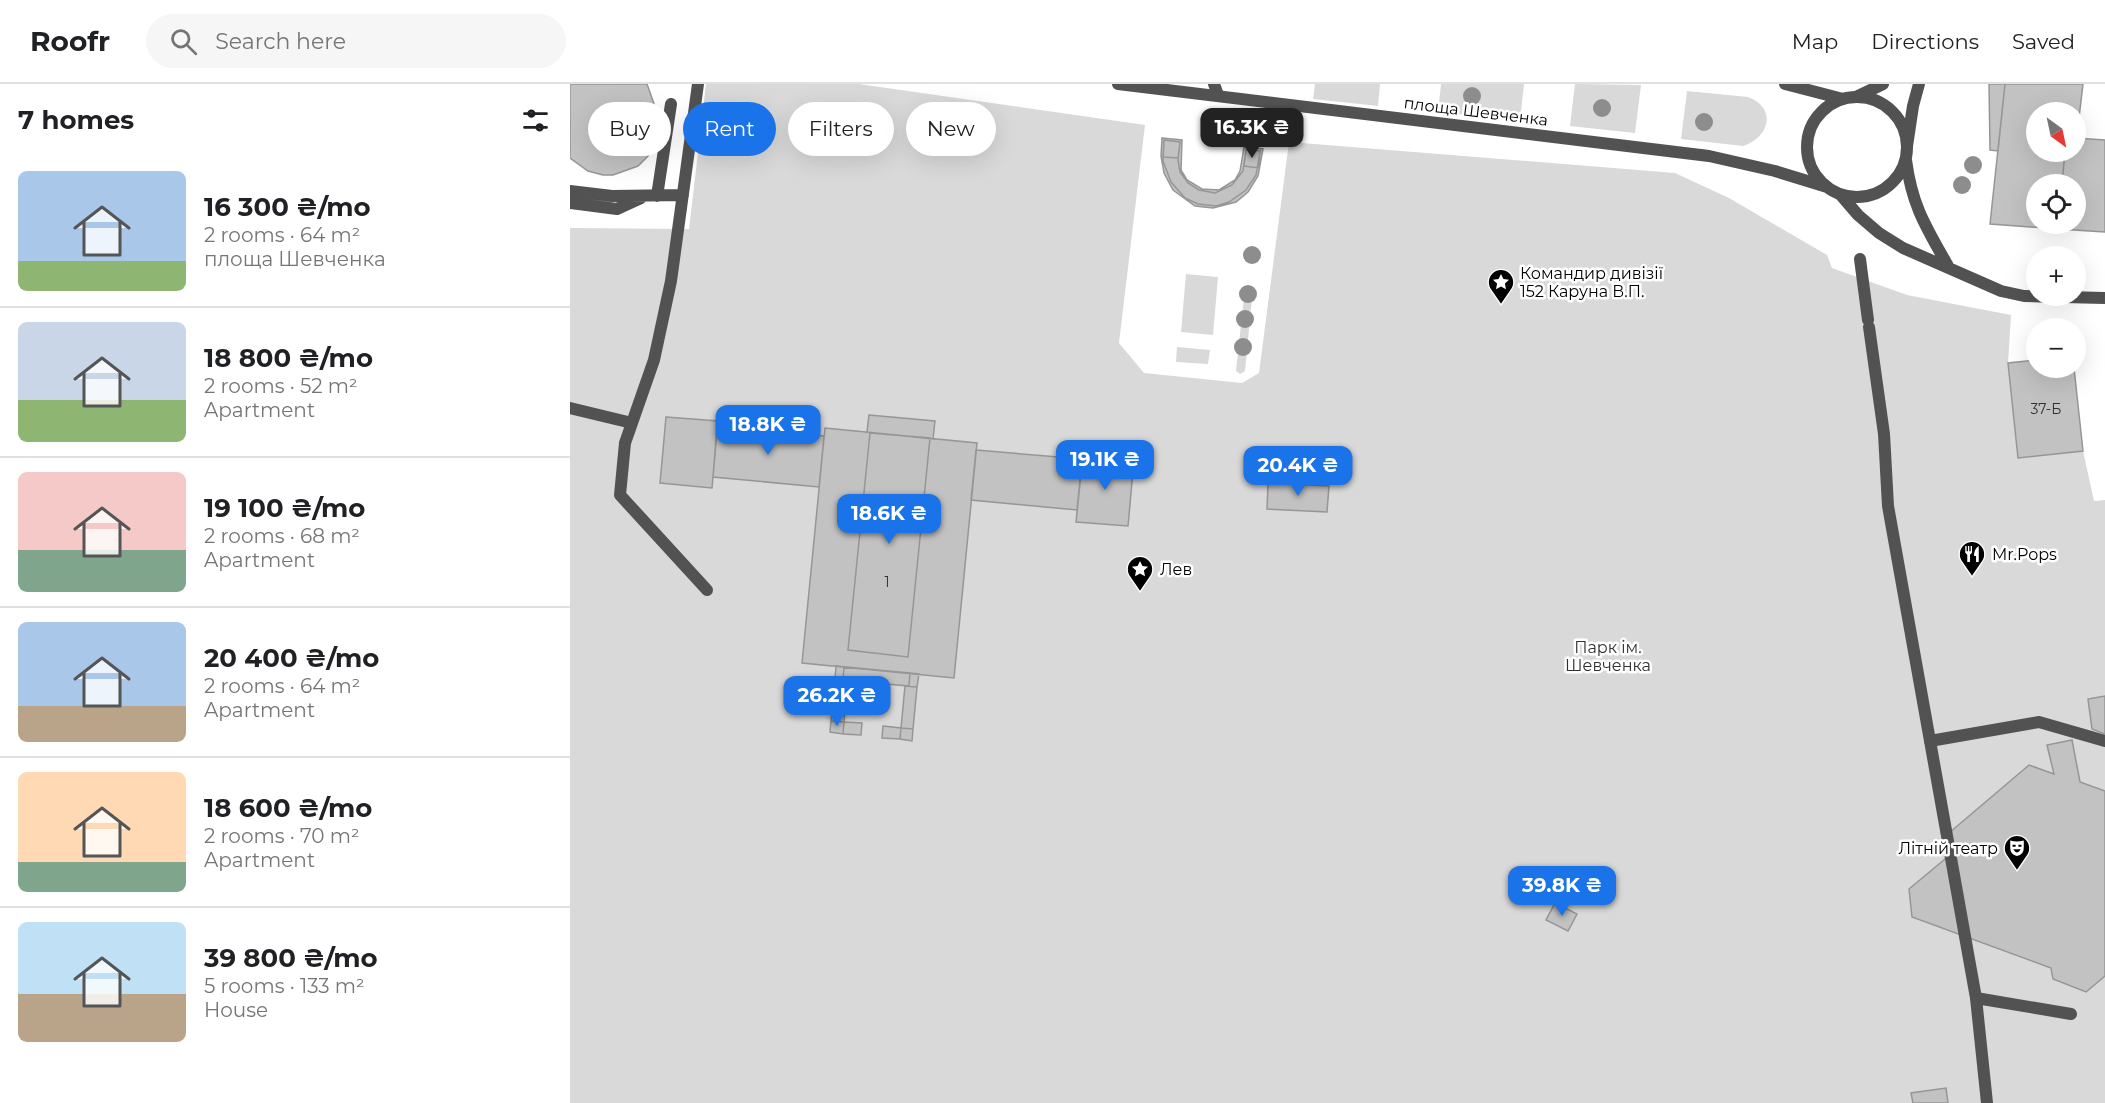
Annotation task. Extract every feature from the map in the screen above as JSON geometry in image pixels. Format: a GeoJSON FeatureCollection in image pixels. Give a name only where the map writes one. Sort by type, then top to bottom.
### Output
{"type":"FeatureCollection","features":[{"type":"Feature","properties":{"kind":"street"},"geometry":{"type":"LineString","coordinates":[[698,84],[671,281],[656,349],[625,443],[620,495],[707,590]]}},
{"type":"Feature","properties":{"kind":"street","name":"площа Шевченка"},"geometry":{"type":"LineString","coordinates":[[1118,84],[1216,90],[1709,156],[1775,171],[1827,187]]}},
{"type":"Feature","properties":{"kind":"street"},"geometry":{"type":"LineString","coordinates":[[1785,84],[1881,103],[1892,111],[1905,132],[1906,152],[1916,207],[1926,230],[1948,266]]}},
{"type":"Feature","properties":{"kind":"street"},"geometry":{"type":"LineString","coordinates":[[1883,84],[1831,105],[1820,114],[1808,138],[1807,152],[1810,165],[1827,187],[1839,194],[1879,233],[1929,261],[1948,266],[2001,291],[2024,296],[2105,298]]}},
{"type":"Feature","properties":{"kind":"street"},"geometry":{"type":"LineString","coordinates":[[1839,194],[1863,197],[1886,188],[1902,170],[1919,84]]}},
{"type":"Feature","properties":{"kind":"street"},"geometry":{"type":"LineString","coordinates":[[651,196],[660,156]]}},
{"type":"Feature","properties":{"kind":"street"},"geometry":{"type":"LineString","coordinates":[[570,191],[612,196],[683,195]]}},
{"type":"Feature","properties":{"kind":"street"},"geometry":{"type":"LineString","coordinates":[[570,203],[617,209],[651,196]]}},
{"type":"Feature","properties":{"kind":"street"},"geometry":{"type":"LineString","coordinates":[[1860,259],[1884,434],[1888,506],[1976,998],[1987,1103]]}},
{"type":"Feature","properties":{"kind":"street"},"geometry":{"type":"LineString","coordinates":[[570,408],[632,423]]}},
{"type":"Feature","properties":{"kind":"street"},"geometry":{"type":"LineString","coordinates":[[1930,741],[2039,722],[2105,741]]}},
{"type":"Feature","properties":{"kind":"street"},"geometry":{"type":"LineString","coordinates":[[1976,998],[2071,1014]]}},
{"type":"Feature","properties":{"kind":"green space","name":"Парк iм. Шевченка"},"geometry":{"type":"Polygon","coordinates":[[[706,84],[859,84],[985,102],[906,102],[906,156],[996,156],[996,104],[1145,125],[1119,343],[1144,373],[1242,383],[1259,373],[1289,142],[1675,173],[1729,198],[1827,255],[1832,268],[1907,295],[2011,315],[2008,363],[2018,457],[2083,451],[2094,501],[2105,500],[2105,1103],[570,1103],[570,228],[689,229],[698,156],[776,156],[776,102],[704,102],[706,84]]]}},
{"type":"Feature","properties":{"kind":"green space"},"geometry":{"type":"Polygon","coordinates":[[[1315,84],[1380,84],[1378,106],[1313,99],[1315,84]]]}},
{"type":"Feature","properties":{"kind":"green space"},"geometry":{"type":"Polygon","coordinates":[[[1441,84],[1524,84],[1520,121],[1438,112],[1441,84]]]}},
{"type":"Feature","properties":{"kind":"green space"},"geometry":{"type":"Polygon","coordinates":[[[1575,84],[1641,85],[1635,133],[1570,126],[1575,84]]]}},
{"type":"Feature","properties":{"kind":"green space"},"geometry":{"type":"Polygon","coordinates":[[[1687,91],[1748,97],[1763,108],[1766,115],[1764,129],[1752,142],[1743,146],[1681,139],[1687,91]]]}},
{"type":"Feature","properties":{"kind":"green space"},"geometry":{"type":"Polygon","coordinates":[[[1186,274],[1218,277],[1213,335],[1181,332],[1186,274]]]}},
{"type":"Feature","properties":{"kind":"green space"},"geometry":{"type":"Polygon","coordinates":[[[1245,287],[1253,287],[1245,371],[1240,374],[1236,371],[1245,287]]]}},
{"type":"Feature","properties":{"kind":"green space"},"geometry":{"type":"Polygon","coordinates":[[[1177,347],[1210,350],[1208,364],[1176,362],[1177,347]]]}},
{"type":"Feature","properties":{"kind":"building"},"geometry":{"type":"Polygon","coordinates":[[[570,84],[647,84],[653,102],[588,102],[588,156],[648,156],[638,166],[613,175],[603,175],[588,171],[570,158],[570,84]]]}},
{"type":"Feature","properties":{"kind":"building"},"geometry":{"type":"Polygon","coordinates":[[[1989,84],[2005,84],[1998,151],[1990,150],[1989,84]]]}},
{"type":"Feature","properties":{"kind":"building"},"geometry":{"type":"Polygon","coordinates":[[[2005,84],[2083,84],[2081,102],[2026,102],[2026,162],[2064,162],[2063,174],[2026,174],[2026,227],[1990,224],[2005,84]]]}},
{"type":"Feature","properties":{"kind":"building"},"geometry":{"type":"Polygon","coordinates":[[[1162,138],[1182,140],[1181,170],[1187,180],[1202,189],[1219,190],[1235,180],[1240,171],[1244,147],[1263,149],[1258,176],[1248,192],[1236,202],[1213,208],[1195,206],[1173,190],[1164,173],[1161,156],[1162,138]]]}},
{"type":"Feature","properties":{"kind":"building"},"geometry":{"type":"Polygon","coordinates":[[[2086,139],[2105,140],[2105,232],[2086,231],[2086,174],[2063,174],[2064,162],[2086,162],[2086,139]]]}},
{"type":"Feature","properties":{"kind":"building"},"geometry":{"type":"Polygon","coordinates":[[[1164,140],[1180,142],[1178,160],[1180,172],[1188,183],[1199,190],[1215,193],[1232,185],[1243,171],[1246,150],[1260,151],[1256,175],[1246,190],[1229,202],[1216,206],[1198,204],[1185,198],[1171,182],[1163,161],[1164,140]]]}},
{"type":"Feature","properties":{"kind":"building"},"geometry":{"type":"Polygon","coordinates":[[[1164,140],[1180,142],[1178,158],[1163,157],[1164,140]]]}},
{"type":"Feature","properties":{"kind":"building"},"geometry":{"type":"Polygon","coordinates":[[[1246,150],[1260,151],[1259,168],[1244,166],[1246,150]]]}},
{"type":"Feature","properties":{"kind":"building"},"geometry":{"type":"Polygon","coordinates":[[[2026,361],[2026,378],[2075,378],[2083,451],[2018,458],[2008,363],[2026,361]]]}},
{"type":"Feature","properties":{"kind":"building"},"geometry":{"type":"Polygon","coordinates":[[[869,415],[935,421],[933,439],[867,432],[869,415]]]}},
{"type":"Feature","properties":{"kind":"building"},"geometry":{"type":"Polygon","coordinates":[[[666,417],[718,421],[712,488],[660,483],[666,417]]]}},
{"type":"Feature","properties":{"kind":"building"},"geometry":{"type":"Polygon","coordinates":[[[717,426],[824,436],[819,487],[713,477],[717,426]]]}},
{"type":"Feature","properties":{"kind":"building"},"geometry":{"type":"Polygon","coordinates":[[[825,428],[977,443],[954,678],[802,663],[825,428]]]}},
{"type":"Feature","properties":{"kind":"building"},"geometry":{"type":"Polygon","coordinates":[[[870,433],[930,438],[908,657],[848,650],[870,433]]]}},
{"type":"Feature","properties":{"kind":"building"},"geometry":{"type":"Polygon","coordinates":[[[976,450],[1082,459],[1077,510],[971,500],[976,450]]]}},
{"type":"Feature","properties":{"kind":"building"},"geometry":{"type":"Polygon","coordinates":[[[1083,455],[1134,460],[1128,526],[1076,522],[1083,455]]]}},
{"type":"Feature","properties":{"kind":"building"},"geometry":{"type":"Polygon","coordinates":[[[1268,483],[1329,486],[1327,512],[1267,509],[1268,483]]]}},
{"type":"Feature","properties":{"kind":"building"},"geometry":{"type":"Polygon","coordinates":[[[836,666],[919,674],[917,687],[835,679],[836,666]]]}},
{"type":"Feature","properties":{"kind":"building"},"geometry":{"type":"Polygon","coordinates":[[[844,667],[910,673],[909,686],[843,680],[844,667]]]}},
{"type":"Feature","properties":{"kind":"building"},"geometry":{"type":"Polygon","coordinates":[[[835,679],[848,680],[844,722],[831,721],[835,679]]]}},
{"type":"Feature","properties":{"kind":"building"},"geometry":{"type":"Polygon","coordinates":[[[905,686],[917,687],[913,729],[901,728],[905,686]]]}},
{"type":"Feature","properties":{"kind":"building"},"geometry":{"type":"Polygon","coordinates":[[[2105,696],[2105,734],[2092,729],[2088,699],[2105,696]]]}},
{"type":"Feature","properties":{"kind":"building"},"geometry":{"type":"Polygon","coordinates":[[[831,721],[844,722],[843,734],[830,732],[831,721]]]}},
{"type":"Feature","properties":{"kind":"building"},"geometry":{"type":"Polygon","coordinates":[[[844,722],[862,723],[861,735],[843,734],[844,722]]]}},
{"type":"Feature","properties":{"kind":"building"},"geometry":{"type":"Polygon","coordinates":[[[883,726],[901,728],[900,739],[882,738],[883,726]]]}},
{"type":"Feature","properties":{"kind":"building"},"geometry":{"type":"Polygon","coordinates":[[[901,728],[913,729],[912,741],[900,739],[901,728]]]}},
{"type":"Feature","properties":{"kind":"building","name":"Літній театр"},"geometry":{"type":"Polygon","coordinates":[[[2072,740],[2080,782],[2105,791],[2105,976],[2086,992],[2053,979],[2051,968],[1912,917],[1909,889],[1951,854],[1949,833],[2029,765],[2054,774],[2047,745],[2072,740]]]}},
{"type":"Feature","properties":{"kind":"building"},"geometry":{"type":"Polygon","coordinates":[[[1555,903],[1577,914],[1568,931],[1546,920],[1555,903]]]}},
{"type":"Feature","properties":{"kind":"building"},"geometry":{"type":"Polygon","coordinates":[[[1946,1088],[1948,1103],[1913,1103],[1911,1093],[1946,1088]]]}},
{"type":"Feature","properties":{"kind":"place","name":"Командир дивізії 152 Каруна В.П."},"geometry":{"type":"Point","coordinates":[1501,305]}},
{"type":"Feature","properties":{"kind":"place","name":"Mr.Pops"},"geometry":{"type":"Point","coordinates":[1972,577]}},
{"type":"Feature","properties":{"kind":"place","name":"Лев"},"geometry":{"type":"Point","coordinates":[1140,592]}},
{"type":"Feature","properties":{"kind":"place","name":"Літній театр"},"geometry":{"type":"Point","coordinates":[2017,871]}}]}
